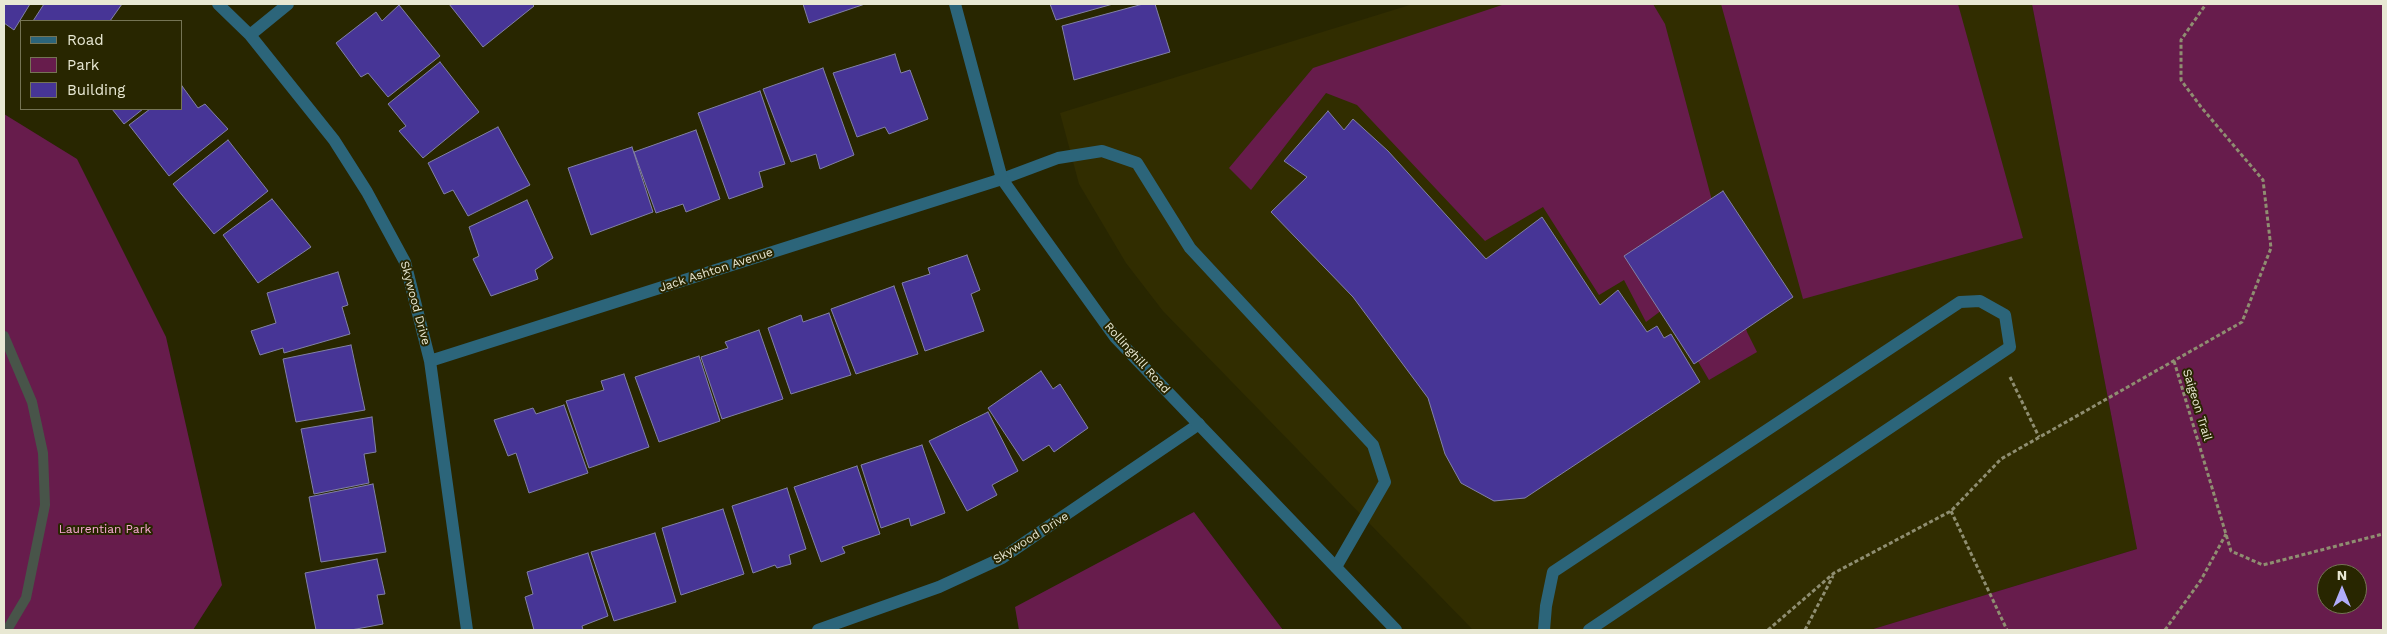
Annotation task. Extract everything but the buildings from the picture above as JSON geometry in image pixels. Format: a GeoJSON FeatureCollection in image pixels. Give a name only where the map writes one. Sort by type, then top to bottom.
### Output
{"type":"FeatureCollection","features":[{"type":"Feature","properties":{"kind":"street","name":"Skywood Drive"},"geometry":{"type":"LineString","coordinates":[[218,4],[250,35],[334,140],[367,192],[405,262],[430,360],[467,630]]}},
{"type":"Feature","properties":{"kind":"street"},"geometry":{"type":"LineString","coordinates":[[250,35],[288,4]]}},
{"type":"Feature","properties":{"kind":"street","name":"Rollinghill Road"},"geometry":{"type":"LineString","coordinates":[[955,4],[1002,179],[1115,337],[1396,630]]}},
{"type":"Feature","properties":{"kind":"street","name":"Jack Ashton Avenue"},"geometry":{"type":"LineString","coordinates":[[430,360],[1002,179],[1058,158],[1102,151],[1137,163],[1190,248],[1372,445],[1385,482],[1336,567]]}},
{"type":"Feature","properties":{"kind":"street"},"geometry":{"type":"LineString","coordinates":[[1544,630],[1546,606],[1553,572],[1960,302],[1980,301],[2004,315],[2010,346],[1589,630]]}},
{"type":"Feature","properties":{"kind":"street","name":"Skywood Drive"},"geometry":{"type":"LineString","coordinates":[[818,630],[939,587],[1002,558],[1199,424]]}},
{"type":"Feature","properties":{"kind":"path","name":"Saigeon Trail"},"geometry":{"type":"LineString","coordinates":[[2206,4],[2182,40],[2182,80],[2201,107],[2263,180],[2271,248],[2242,322],[2174,360],[2226,534],[2232,551],[2263,565],[2383,534]]}},
{"type":"Feature","properties":{"kind":"path"},"geometry":{"type":"LineString","coordinates":[[1999,354],[2039,437]]}},
{"type":"Feature","properties":{"kind":"path"},"geometry":{"type":"LineString","coordinates":[[1768,630],[1834,573],[1951,511],[2001,459],[2174,360]]}},
{"type":"Feature","properties":{"kind":"path"},"geometry":{"type":"LineString","coordinates":[[1951,511],[2008,630]]}},
{"type":"Feature","properties":{"kind":"path"},"geometry":{"type":"LineString","coordinates":[[2165,630],[2201,580],[2226,534]]}},
{"type":"Feature","properties":{"kind":"path"},"geometry":{"type":"LineString","coordinates":[[1805,630],[1834,573]]}},
{"type":"Feature","properties":{"kind":"shaded area"},"geometry":{"type":"Polygon","coordinates":[[[1413,4],[2032,4],[2137,549],[1870,630],[1473,630],[1163,311],[1126,263],[1079,184],[1060,113],[1413,4]]]}},
{"type":"Feature","properties":{"kind":"green space"},"geometry":{"type":"Polygon","coordinates":[[[1505,4],[1653,4],[1665,24],[1747,332],[1757,352],[1709,380],[1666,307],[1646,322],[1624,280],[1599,295],[1543,207],[1485,241],[1357,105],[1326,93],[1251,190],[1229,168],[1313,68],[1505,4]]]}},
{"type":"Feature","properties":{"kind":"green space"},"geometry":{"type":"Polygon","coordinates":[[[1721,4],[1958,4],[2023,238],[1803,299],[1721,4]]]}},
{"type":"Feature","properties":{"kind":"green space"},"geometry":{"type":"Polygon","coordinates":[[[2032,4],[2383,4],[2383,630],[1870,630],[2137,549],[2032,4]]]}},
{"type":"Feature","properties":{"kind":"green space","name":"Laurentian Park"},"geometry":{"type":"Polygon","coordinates":[[[4,114],[77,159],[166,337],[222,585],[193,630],[4,630],[4,114]]]}},
{"type":"Feature","properties":{"kind":"green space"},"geometry":{"type":"Polygon","coordinates":[[[1194,512],[1283,630],[1019,630],[1015,607],[1194,512]]]}},
{"type":"Feature","properties":{"kind":"waterway"},"geometry":{"type":"LineString","coordinates":[[4,336],[32,402],[43,453],[45,505],[26,598],[7,630]]}}]}
